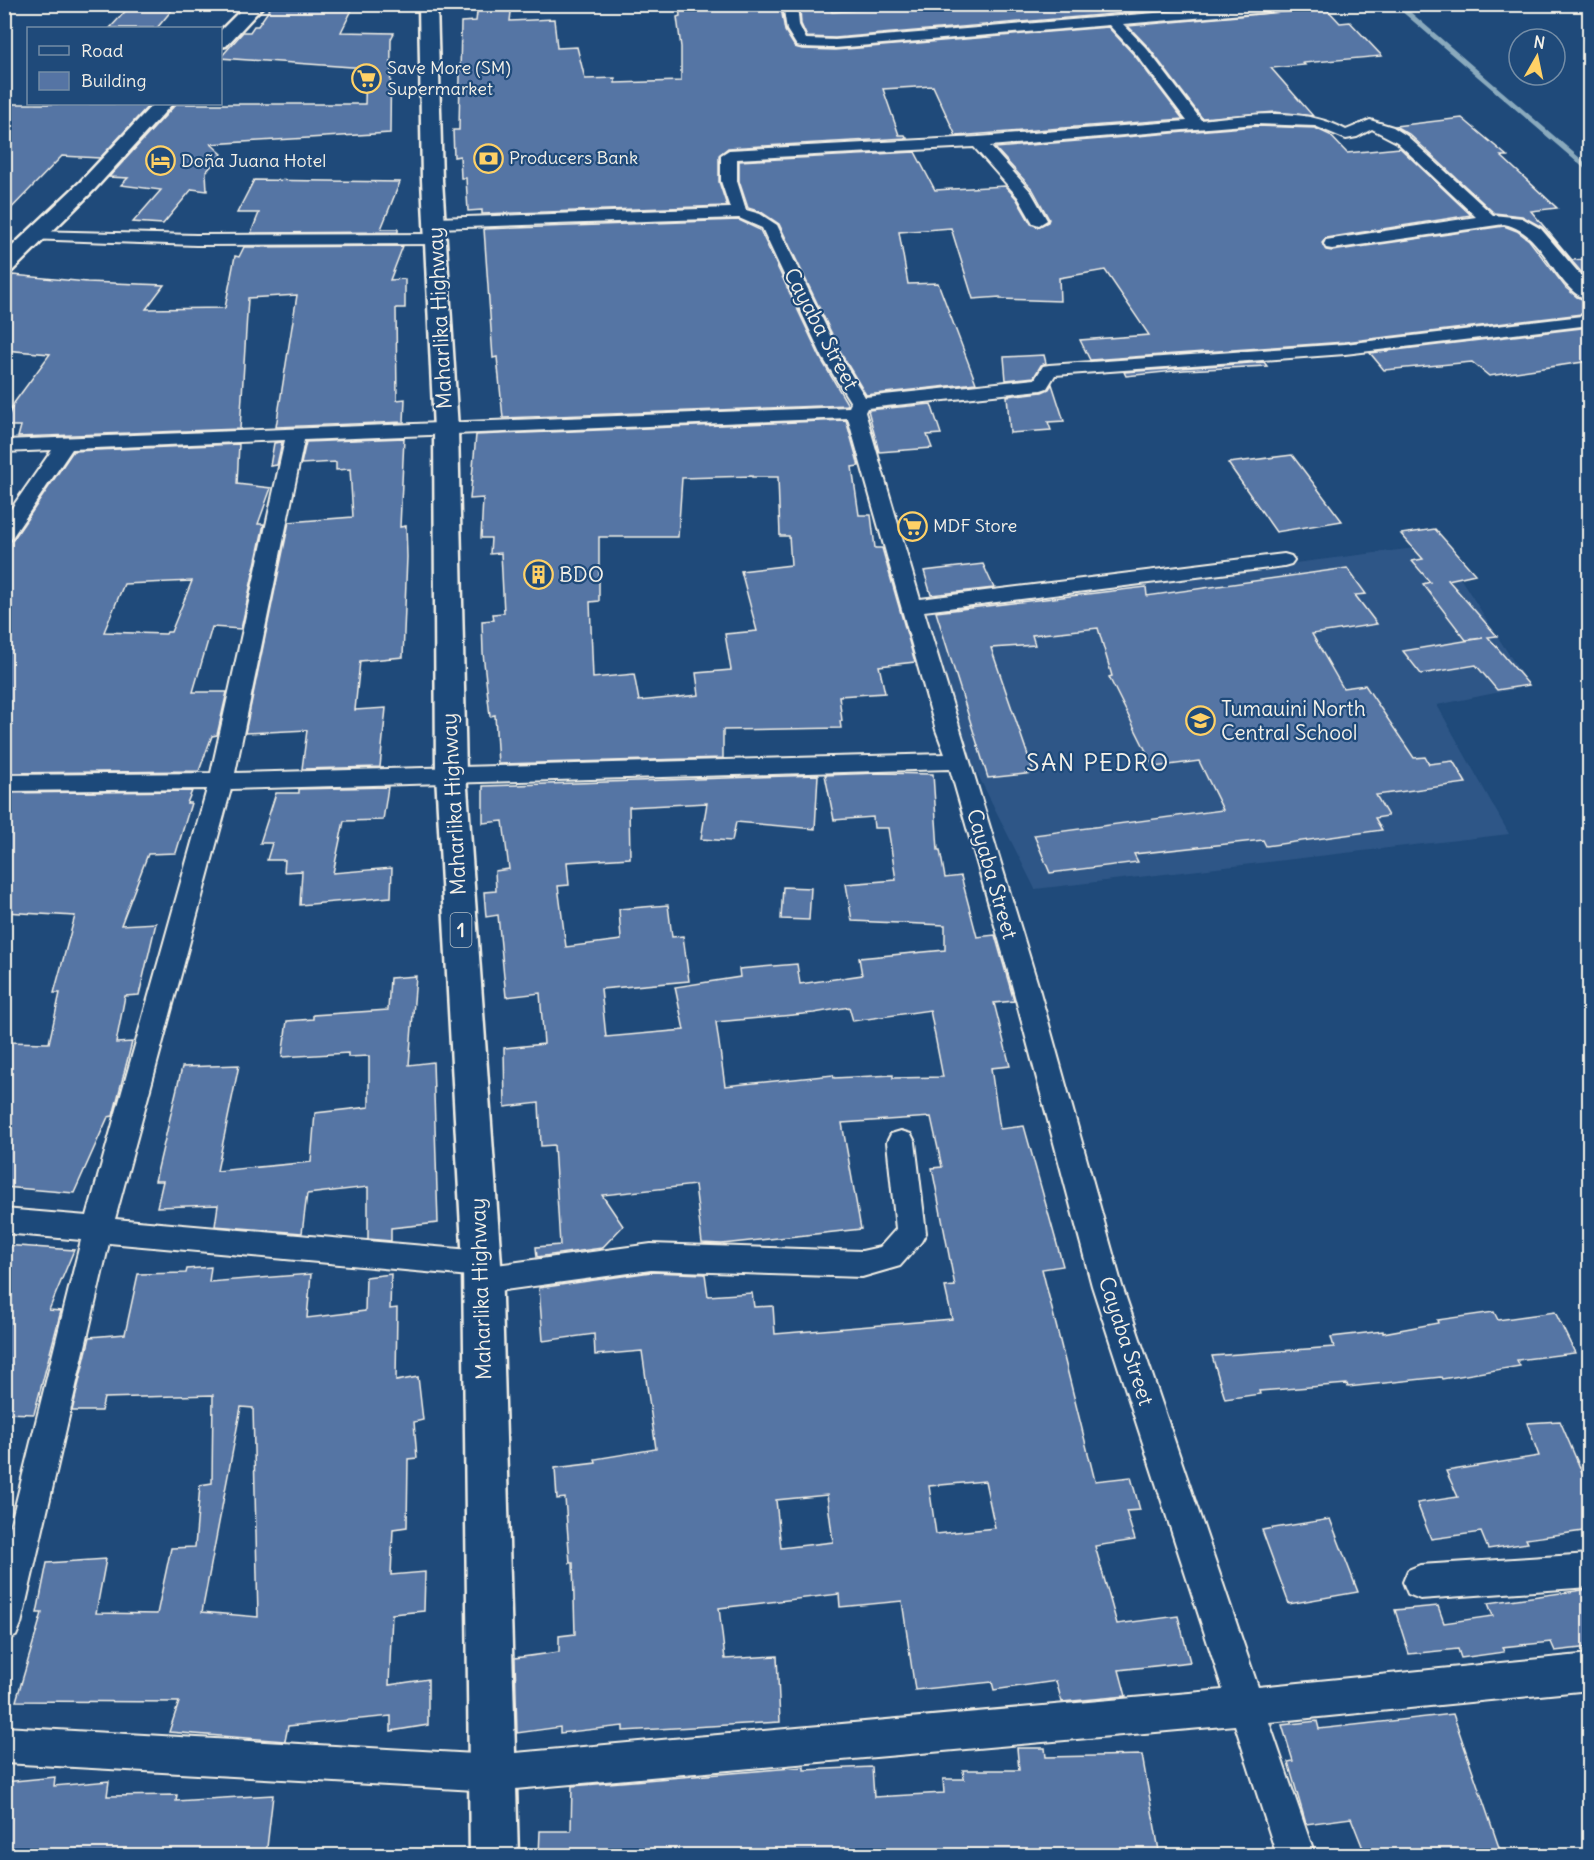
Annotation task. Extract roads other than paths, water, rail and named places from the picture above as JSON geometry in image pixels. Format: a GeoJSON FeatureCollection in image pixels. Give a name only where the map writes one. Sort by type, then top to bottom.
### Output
{"type":"FeatureCollection","features":[{"type":"Feature","properties":{"kind":"main road"},"geometry":{"type":"LineString","coordinates":[[222,41],[256,4]]}},
{"type":"Feature","properties":{"kind":"main road","name":"Maharlika Highway"},"geometry":{"type":"LineString","coordinates":[[428,4],[432,180],[437,231],[446,429],[450,774],[482,1272],[494,1856]]}},
{"type":"Feature","properties":{"kind":"main road"},"geometry":{"type":"LineString","coordinates":[[4,266],[87,186],[163,105]]}},
{"type":"Feature","properties":{"kind":"street"},"geometry":{"type":"LineString","coordinates":[[790,4],[790,18],[795,35],[802,43],[813,44],[960,36],[1315,4]]}},
{"type":"Feature","properties":{"kind":"street"},"geometry":{"type":"LineString","coordinates":[[1112,21],[1142,52],[1197,125]]}},
{"type":"Feature","properties":{"kind":"street"},"geometry":{"type":"LineString","coordinates":[[739,213],[729,181],[729,155],[978,142],[1256,120],[1306,120],[1319,122],[1342,134],[1355,135],[1370,123],[1388,130],[1402,139],[1489,220]]}},
{"type":"Feature","properties":{"kind":"street"},"geometry":{"type":"LineString","coordinates":[[978,142],[1025,195],[1039,220]]}},
{"type":"Feature","properties":{"kind":"street","name":"Cayaba Street"},"geometry":{"type":"LineString","coordinates":[[34,236],[196,240],[437,231],[739,213],[754,217],[769,225],[832,358],[858,407],[947,730],[959,761],[1025,985],[1107,1286],[1296,1856]]}},
{"type":"Feature","properties":{"kind":"street"},"geometry":{"type":"LineString","coordinates":[[1332,244],[1489,220],[1514,220],[1533,229],[1567,273],[1590,295]]}},
{"type":"Feature","properties":{"kind":"street"},"geometry":{"type":"LineString","coordinates":[[4,446],[446,429],[858,407],[1041,384],[1049,370],[1345,349],[1590,320]]}},
{"type":"Feature","properties":{"kind":"street"},"geometry":{"type":"LineString","coordinates":[[4,1624],[98,1230],[221,781],[296,434]]}},
{"type":"Feature","properties":{"kind":"street"},"geometry":{"type":"LineString","coordinates":[[4,535],[66,443]]}},
{"type":"Feature","properties":{"kind":"street"},"geometry":{"type":"LineString","coordinates":[[912,606],[1284,560]]}},
{"type":"Feature","properties":{"kind":"street"},"geometry":{"type":"LineString","coordinates":[[4,783],[221,781],[959,761]]}},
{"type":"Feature","properties":{"kind":"street"},"geometry":{"type":"LineString","coordinates":[[4,1221],[482,1272],[651,1257],[862,1264],[889,1257],[911,1233],[902,1142]]}},
{"type":"Feature","properties":{"kind":"street"},"geometry":{"type":"LineString","coordinates":[[1420,1582],[1590,1570]]}},
{"type":"Feature","properties":{"kind":"street"},"geometry":{"type":"LineString","coordinates":[[4,1745],[493,1773],[1247,1707],[1590,1672]]}},
{"type":"Feature","properties":{"kind":"waterway"},"geometry":{"type":"LineString","coordinates":[[1397,4],[1590,170]]}},
{"type":"Feature","properties":{"kind":"place","name":"Save More (SM) Supermarket"},"geometry":{"type":"Point","coordinates":[366,78]}},
{"type":"Feature","properties":{"kind":"place","name":"Producers Bank"},"geometry":{"type":"Point","coordinates":[488,158]}},
{"type":"Feature","properties":{"kind":"place","name":"Doña Juana Hotel"},"geometry":{"type":"Point","coordinates":[160,161]}},
{"type":"Feature","properties":{"kind":"place","name":"MDF Store"},"geometry":{"type":"Point","coordinates":[912,526]}},
{"type":"Feature","properties":{"kind":"place","name":"BDO"},"geometry":{"type":"Point","coordinates":[538,575]}},
{"type":"Feature","properties":{"kind":"place","name":"Tumauini North Central School"},"geometry":{"type":"Point","coordinates":[1200,721]}},
{"type":"Feature","properties":{"kind":"district","name":"SAN PEDRO"},"geometry":{"type":"Point","coordinates":[1098,763]}}]}
